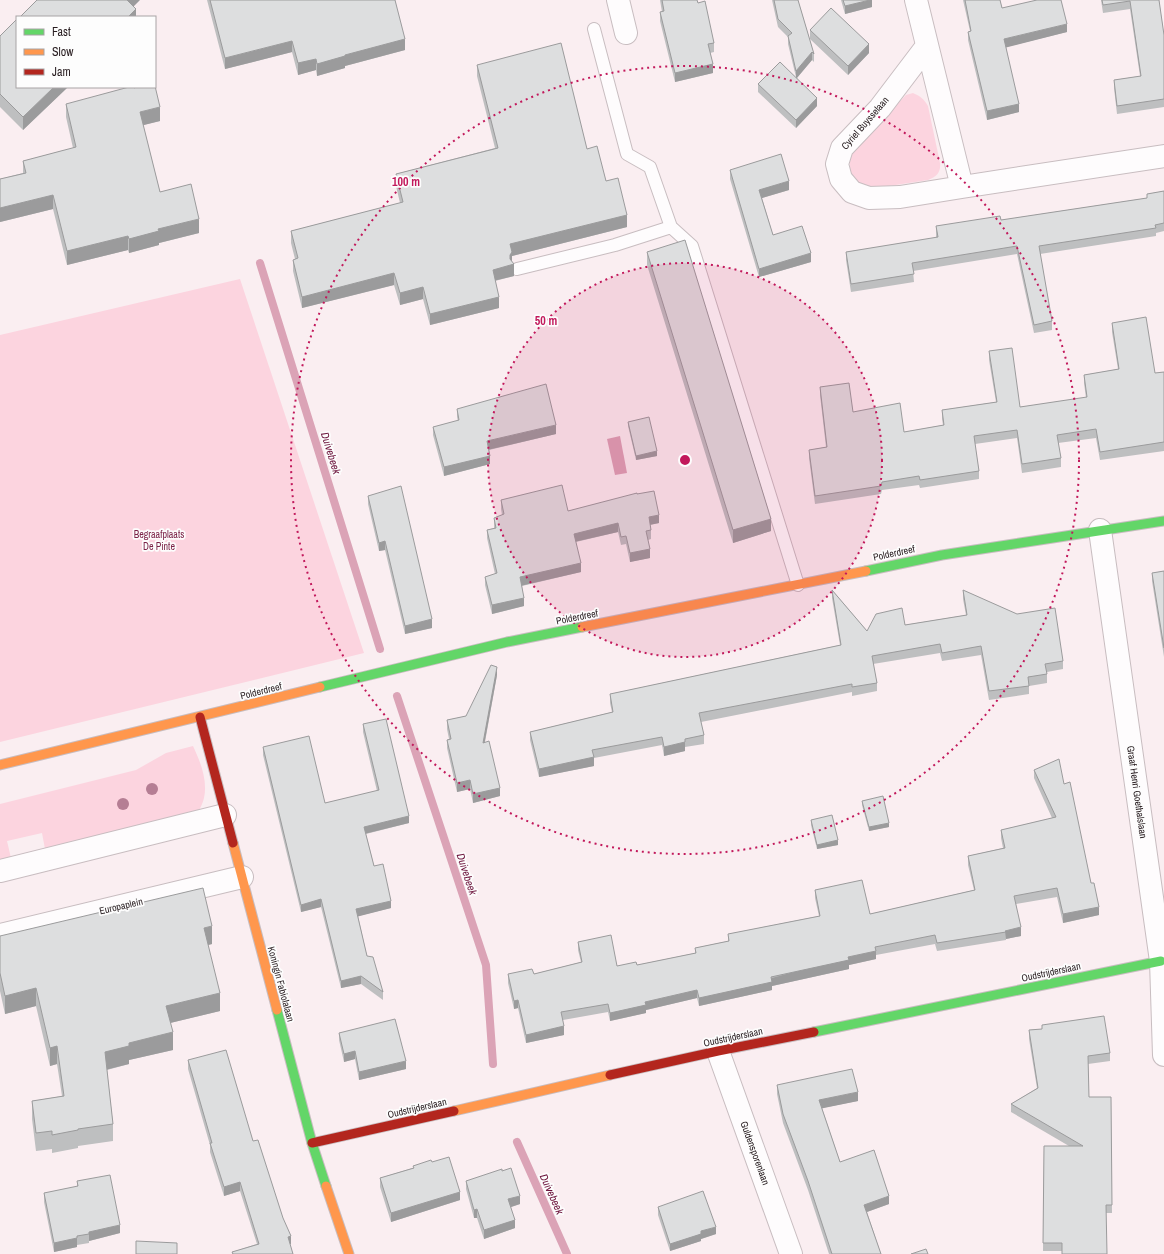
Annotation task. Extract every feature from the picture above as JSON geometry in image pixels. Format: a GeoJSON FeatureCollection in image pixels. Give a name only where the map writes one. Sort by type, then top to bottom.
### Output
{"type":"FeatureCollection","features":[{"type":"Feature","properties":{"kind":"street"},"geometry":{"type":"LineString","coordinates":[[618,0],[626,32]]}},
{"type":"Feature","properties":{"kind":"street"},"geometry":{"type":"LineString","coordinates":[[916,0],[962,187]]}},
{"type":"Feature","properties":{"kind":"street","name":"Cyriel Buysselaan"},"geometry":{"type":"LineString","coordinates":[[927,46],[880,108],[842,148],[837,164],[841,179],[852,192],[869,198],[900,196],[1164,156]]}},
{"type":"Feature","properties":{"kind":"street","name":"Polderdreef"},"geometry":{"type":"LineString","coordinates":[[0,765],[507,642],[942,555],[1164,520]]}},
{"type":"Feature","properties":{"kind":"street","name":"Graaf Henri Goethalslaan"},"geometry":{"type":"LineString","coordinates":[[1100,530],[1161,960],[1164,1055]]}},
{"type":"Feature","properties":{"kind":"street","name":"Koningin Fabiolalaan"},"geometry":{"type":"LineString","coordinates":[[200,717],[312,1143],[349,1254]]}},
{"type":"Feature","properties":{"kind":"street"},"geometry":{"type":"LineString","coordinates":[[0,871],[225,815]]}},
{"type":"Feature","properties":{"kind":"street","name":"Europaplein"},"geometry":{"type":"LineString","coordinates":[[0,935],[242,877]]}},
{"type":"Feature","properties":{"kind":"street","name":"Oudstrijderslaan"},"geometry":{"type":"LineString","coordinates":[[312,1143],[718,1051],[1161,960]]}},
{"type":"Feature","properties":{"kind":"street","name":"Guldensporenlaan"},"geometry":{"type":"LineString","coordinates":[[718,1051],[791,1254]]}},
{"type":"Feature","properties":{"kind":"lane"},"geometry":{"type":"LineString","coordinates":[[594,29],[627,154],[650,167],[671,227],[692,246],[798,585]]}},
{"type":"Feature","properties":{"kind":"lane"},"geometry":{"type":"LineString","coordinates":[[517,269],[615,245],[671,227]]}},
{"type":"Feature","properties":{"kind":"green space"},"geometry":{"type":"Polygon","coordinates":[[[913,93],[922,98],[928,106],[940,163],[939,172],[936,176],[928,180],[876,188],[861,185],[856,182],[850,171],[853,150],[906,95],[913,93]]]}},
{"type":"Feature","properties":{"kind":"green space","name":"Begraafplaats De Pinte"},"geometry":{"type":"Polygon","coordinates":[[[240,279],[364,653],[0,742],[0,335],[240,279]]]}},
{"type":"Feature","properties":{"kind":"green space"},"geometry":{"type":"Polygon","coordinates":[[[193,746],[201,764],[205,784],[204,798],[198,813],[45,849],[42,833],[7,841],[11,858],[0,860],[0,804],[136,770],[166,753],[193,746]]]}},
{"type":"Feature","properties":{"kind":"shaded area"},"geometry":{"type":"Polygon","coordinates":[[[620,436],[627,473],[615,475],[607,439],[620,436]]]}},
{"type":"Feature","properties":{"kind":"building"},"geometry":{"type":"Polygon","coordinates":[[[37,0],[127,0],[136,9],[129,16],[21,16],[37,0]]]}},
{"type":"Feature","properties":{"kind":"building"},"geometry":{"type":"Polygon","coordinates":[[[210,0],[395,0],[405,39],[317,64],[316,59],[298,63],[292,41],[225,58],[210,0]]]}},
{"type":"Feature","properties":{"kind":"building"},"geometry":{"type":"Polygon","coordinates":[[[662,0],[697,0],[698,3],[705,1],[714,43],[708,44],[713,64],[675,73],[660,12],[664,11],[662,0]]]}},
{"type":"Feature","properties":{"kind":"building"},"geometry":{"type":"Polygon","coordinates":[[[774,0],[798,0],[814,54],[812,52],[796,71],[788,36],[792,33],[778,19],[774,0]]]}},
{"type":"Feature","properties":{"kind":"building"},"geometry":{"type":"Polygon","coordinates":[[[843,0],[870,0],[845,6],[843,0]]]}},
{"type":"Feature","properties":{"kind":"building"},"geometry":{"type":"Polygon","coordinates":[[[965,0],[1000,0],[1002,8],[1037,0],[1061,0],[1067,24],[1004,39],[1019,104],[987,111],[968,32],[971,31],[965,0]]]}},
{"type":"Feature","properties":{"kind":"building"},"geometry":{"type":"Polygon","coordinates":[[[1102,0],[1159,0],[1164,35],[1164,99],[1117,106],[1114,80],[1141,76],[1130,1],[1103,5],[1102,0]]]}},
{"type":"Feature","properties":{"kind":"building"},"geometry":{"type":"Polygon","coordinates":[[[831,8],[869,44],[848,66],[810,30],[831,8]]]}},
{"type":"Feature","properties":{"kind":"building"},"geometry":{"type":"Polygon","coordinates":[[[16,20],[16,88],[53,88],[23,117],[0,94],[0,36],[16,20]]]}},
{"type":"Feature","properties":{"kind":"building"},"geometry":{"type":"Polygon","coordinates":[[[561,43],[587,149],[597,146],[606,181],[618,178],[627,215],[510,244],[512,252],[510,259],[514,264],[493,270],[499,297],[430,314],[423,287],[400,293],[394,273],[302,297],[293,260],[298,258],[291,231],[403,202],[396,174],[498,148],[477,65],[561,43]]]}},
{"type":"Feature","properties":{"kind":"building"},"geometry":{"type":"Polygon","coordinates":[[[780,62],[817,98],[796,120],[758,84],[780,62]]]}},
{"type":"Feature","properties":{"kind":"building"},"geometry":{"type":"Polygon","coordinates":[[[125,88],[155,88],[160,107],[140,112],[160,192],[191,184],[199,219],[158,229],[159,231],[129,239],[128,236],[67,251],[53,195],[0,208],[0,179],[26,173],[23,161],[76,147],[66,104],[125,88]]]}},
{"type":"Feature","properties":{"kind":"building"},"geometry":{"type":"Polygon","coordinates":[[[781,154],[789,181],[759,190],[773,235],[802,226],[811,253],[759,269],[730,170],[781,154]]]}},
{"type":"Feature","properties":{"kind":"building"},"geometry":{"type":"Polygon","coordinates":[[[1164,191],[1164,223],[1155,225],[1156,228],[1039,246],[1052,321],[1034,325],[1017,246],[912,263],[914,274],[851,284],[846,252],[938,237],[936,226],[1000,216],[1001,220],[1147,198],[1147,194],[1164,191]]]}},
{"type":"Feature","properties":{"kind":"building"},"geometry":{"type":"Polygon","coordinates":[[[685,240],[771,519],[733,530],[647,252],[685,240]]]}},
{"type":"Feature","properties":{"kind":"building"},"geometry":{"type":"Polygon","coordinates":[[[1146,317],[1155,373],[1164,372],[1164,442],[1100,452],[1096,429],[1057,435],[1061,458],[1022,464],[1017,430],[974,436],[979,471],[920,480],[919,476],[882,482],[881,486],[815,496],[809,450],[827,447],[820,387],[849,383],[853,412],[900,403],[904,432],[944,425],[942,410],[997,402],[989,351],[1012,348],[1020,407],[1087,397],[1084,375],[1119,369],[1112,323],[1146,317]]]}},
{"type":"Feature","properties":{"kind":"building"},"geometry":{"type":"Polygon","coordinates":[[[546,384],[556,425],[487,441],[490,456],[444,467],[433,427],[459,420],[457,409],[546,384]]]}},
{"type":"Feature","properties":{"kind":"building"},"geometry":{"type":"Polygon","coordinates":[[[649,417],[657,451],[636,456],[628,422],[649,417]]]}},
{"type":"Feature","properties":{"kind":"building"},"geometry":{"type":"Polygon","coordinates":[[[562,485],[568,511],[637,493],[654,491],[659,515],[649,517],[651,530],[646,531],[650,549],[630,553],[626,536],[621,537],[618,523],[574,534],[581,563],[520,577],[524,598],[492,605],[485,577],[497,573],[487,530],[496,528],[494,518],[504,514],[501,500],[562,485]]]}},
{"type":"Feature","properties":{"kind":"building"},"geometry":{"type":"Polygon","coordinates":[[[401,486],[432,619],[405,626],[385,541],[379,543],[368,496],[401,486]]]}},
{"type":"Feature","properties":{"kind":"building"},"geometry":{"type":"Polygon","coordinates":[[[1164,571],[1164,648],[1152,573],[1164,571]]]}},
{"type":"Feature","properties":{"kind":"building"},"geometry":{"type":"Polygon","coordinates":[[[832,590],[867,631],[876,614],[902,608],[905,625],[967,615],[963,590],[1017,614],[1055,608],[1063,661],[1045,664],[1047,674],[1028,677],[1029,686],[989,691],[981,646],[942,653],[940,644],[872,656],[877,683],[852,687],[852,684],[699,713],[704,735],[685,739],[685,742],[664,747],[662,737],[592,750],[594,757],[539,769],[530,732],[613,712],[610,694],[841,645],[832,590]]]}},
{"type":"Feature","properties":{"kind":"building"},"geometry":{"type":"Polygon","coordinates":[[[491,665],[497,667],[483,743],[489,741],[500,788],[473,794],[470,780],[457,783],[447,740],[451,739],[447,720],[466,716],[491,665]]]}},
{"type":"Feature","properties":{"kind":"building"},"geometry":{"type":"Polygon","coordinates":[[[386,719],[409,816],[364,827],[374,866],[383,864],[391,901],[356,909],[367,956],[373,957],[383,992],[361,976],[341,981],[321,899],[301,905],[263,747],[309,736],[325,803],[379,790],[363,724],[386,719]]]}},
{"type":"Feature","properties":{"kind":"building"},"geometry":{"type":"Polygon","coordinates":[[[1059,759],[1064,784],[1070,782],[1091,883],[1094,883],[1099,907],[1063,914],[1057,888],[1014,896],[1021,927],[1005,931],[1006,932],[937,943],[935,935],[875,947],[876,951],[848,957],[849,960],[771,977],[772,982],[699,998],[697,990],[645,1002],[646,1005],[610,1013],[608,1004],[561,1012],[564,1026],[526,1035],[518,1000],[514,1001],[508,974],[532,969],[534,974],[582,962],[578,942],[611,935],[617,966],[636,962],[637,965],[696,953],[695,948],[729,941],[728,934],[820,916],[815,890],[862,880],[870,914],[975,890],[968,856],[1005,848],[1001,830],[1056,817],[1034,770],[1059,759]]]}},
{"type":"Feature","properties":{"kind":"building"},"geometry":{"type":"Polygon","coordinates":[[[883,796],[889,823],[869,827],[862,801],[883,796]]]}},
{"type":"Feature","properties":{"kind":"building"},"geometry":{"type":"Polygon","coordinates":[[[832,815],[838,840],[817,845],[811,820],[832,815]]]}},
{"type":"Feature","properties":{"kind":"building"},"geometry":{"type":"Polygon","coordinates":[[[203,888],[212,926],[204,928],[220,993],[166,1006],[173,1032],[129,1043],[129,1046],[105,1052],[113,1124],[78,1129],[52,1135],[52,1131],[36,1133],[32,1101],[64,1096],[57,1046],[50,1048],[36,988],[5,996],[0,973],[0,936],[203,888]]]}},
{"type":"Feature","properties":{"kind":"building"},"geometry":{"type":"Polygon","coordinates":[[[1104,1016],[1110,1053],[1088,1056],[1089,1097],[1111,1097],[1112,1205],[1106,1205],[1107,1254],[1062,1254],[1062,1243],[1043,1243],[1044,1146],[1083,1146],[1011,1104],[1038,1088],[1029,1030],[1042,1029],[1042,1025],[1104,1016]]]}},
{"type":"Feature","properties":{"kind":"building"},"geometry":{"type":"Polygon","coordinates":[[[395,1019],[406,1061],[359,1072],[355,1051],[344,1054],[339,1033],[395,1019]]]}},
{"type":"Feature","properties":{"kind":"building"},"geometry":{"type":"Polygon","coordinates":[[[226,1050],[253,1141],[258,1140],[283,1218],[291,1236],[288,1237],[293,1254],[233,1254],[232,1252],[259,1244],[240,1182],[224,1187],[210,1143],[212,1143],[188,1060],[226,1050]]]}},
{"type":"Feature","properties":{"kind":"building"},"geometry":{"type":"Polygon","coordinates":[[[852,1069],[858,1092],[819,1100],[840,1162],[874,1150],[889,1196],[864,1205],[881,1254],[832,1254],[808,1181],[783,1114],[777,1085],[852,1069]]]}},
{"type":"Feature","properties":{"kind":"building"},"geometry":{"type":"Polygon","coordinates":[[[449,1157],[460,1192],[391,1213],[380,1178],[414,1168],[413,1166],[431,1160],[432,1162],[449,1157]]]}},
{"type":"Feature","properties":{"kind":"building"},"geometry":{"type":"Polygon","coordinates":[[[511,1168],[520,1196],[508,1199],[515,1220],[484,1230],[477,1209],[474,1210],[466,1181],[502,1169],[502,1171],[511,1168]]]}},
{"type":"Feature","properties":{"kind":"building"},"geometry":{"type":"Polygon","coordinates":[[[110,1175],[120,1225],[89,1232],[89,1234],[77,1236],[77,1238],[54,1243],[44,1193],[78,1186],[77,1181],[110,1175]]]}},
{"type":"Feature","properties":{"kind":"building"},"geometry":{"type":"Polygon","coordinates":[[[703,1191],[716,1227],[701,1231],[701,1234],[670,1244],[658,1207],[703,1191]]]}},
{"type":"Feature","properties":{"kind":"building"},"geometry":{"type":"Polygon","coordinates":[[[136,1241],[177,1243],[177,1254],[136,1254],[136,1241]]]}},
{"type":"Feature","properties":{"kind":"building"},"geometry":{"type":"Polygon","coordinates":[[[926,1249],[928,1254],[911,1254],[926,1249]]]}},
{"type":"Feature","properties":{"kind":"waterway","name":"Duivebeek"},"geometry":{"type":"LineString","coordinates":[[260,263],[380,649]]}},
{"type":"Feature","properties":{"kind":"waterway","name":"Duivebeek"},"geometry":{"type":"LineString","coordinates":[[397,696],[486,965],[493,1064]]}},
{"type":"Feature","properties":{"kind":"waterway","name":"Duivebeek"},"geometry":{"type":"LineString","coordinates":[[517,1142],[567,1254]]}},
{"type":"Feature","properties":{"kind":"traffic: fast"},"geometry":{"type":"LineString","coordinates":[[866,571],[942,555],[1164,521]]}},
{"type":"Feature","properties":{"kind":"traffic: fast"},"geometry":{"type":"LineString","coordinates":[[320,687],[507,642],[582,627]]}},
{"type":"Feature","properties":{"kind":"traffic: fast"},"geometry":{"type":"LineString","coordinates":[[814,1032],[1161,961]]}},
{"type":"Feature","properties":{"kind":"traffic: fast"},"geometry":{"type":"LineString","coordinates":[[277,1010],[312,1143],[326,1186]]}},
{"type":"Feature","properties":{"kind":"traffic: slow"},"geometry":{"type":"LineString","coordinates":[[582,627],[866,571]]}},
{"type":"Feature","properties":{"kind":"traffic: slow"},"geometry":{"type":"LineString","coordinates":[[0,765],[320,687]]}},
{"type":"Feature","properties":{"kind":"traffic: slow"},"geometry":{"type":"LineString","coordinates":[[233,843],[277,1010]]}},
{"type":"Feature","properties":{"kind":"traffic: slow"},"geometry":{"type":"LineString","coordinates":[[454,1111],[610,1075]]}},
{"type":"Feature","properties":{"kind":"traffic: slow"},"geometry":{"type":"LineString","coordinates":[[326,1186],[349,1254]]}},
{"type":"Feature","properties":{"kind":"traffic: jam"},"geometry":{"type":"LineString","coordinates":[[200,717],[233,843]]}},
{"type":"Feature","properties":{"kind":"traffic: jam"},"geometry":{"type":"LineString","coordinates":[[610,1075],[718,1051],[814,1032]]}},
{"type":"Feature","properties":{"kind":"traffic: jam"},"geometry":{"type":"LineString","coordinates":[[312,1143],[454,1111]]}}]}
